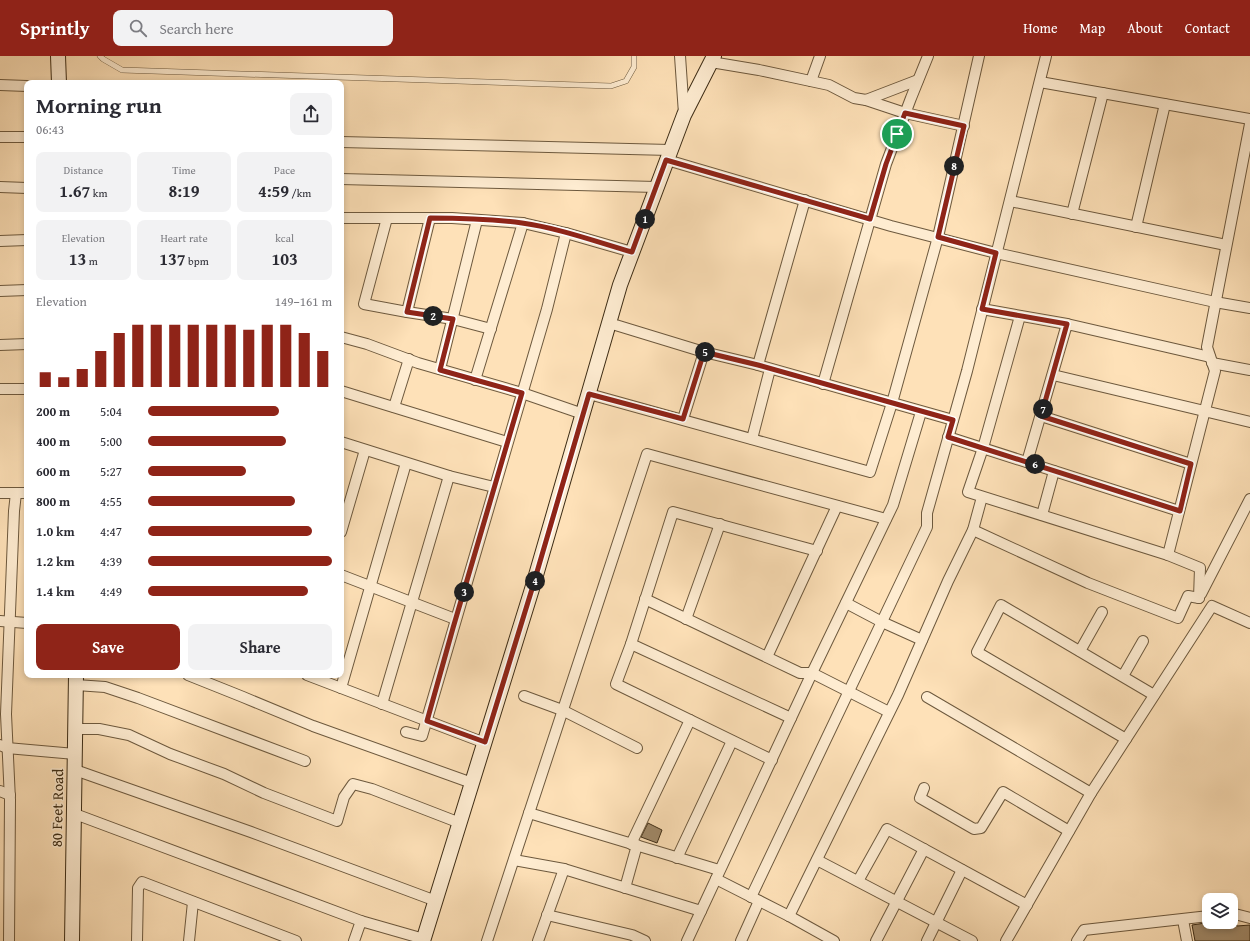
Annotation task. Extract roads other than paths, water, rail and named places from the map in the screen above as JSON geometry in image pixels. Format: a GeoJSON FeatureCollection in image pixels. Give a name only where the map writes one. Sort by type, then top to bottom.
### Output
{"type":"FeatureCollection","features":[{"type":"Feature","properties":{"kind":"street"},"geometry":{"type":"LineString","coordinates":[[58,56],[59,80]]}},
{"type":"Feature","properties":{"kind":"street"},"geometry":{"type":"LineString","coordinates":[[680,56],[684,115]]}},
{"type":"Feature","properties":{"kind":"street"},"geometry":{"type":"LineString","coordinates":[[811,81],[820,56]]}},
{"type":"Feature","properties":{"kind":"street"},"geometry":{"type":"LineString","coordinates":[[823,384],[886,164],[928,56]]}},
{"type":"Feature","properties":{"kind":"street"},"geometry":{"type":"LineString","coordinates":[[589,394],[870,472],[892,403],[938,237],[979,56]]}},
{"type":"Feature","properties":{"kind":"street"},"geometry":{"type":"LineString","coordinates":[[741,941],[755,899],[849,691],[927,527],[927,513],[967,371],[1046,56]]}},
{"type":"Feature","properties":{"kind":"street"},"geometry":{"type":"LineString","coordinates":[[74,814],[362,921],[423,940],[532,589],[620,285],[684,115],[713,59],[829,85],[854,98],[866,100],[905,113],[964,126]]}},
{"type":"Feature","properties":{"kind":"street"},"geometry":{"type":"LineString","coordinates":[[866,100],[918,80]]}},
{"type":"Feature","properties":{"kind":"street"},"geometry":{"type":"LineString","coordinates":[[1040,82],[1250,119]]}},
{"type":"Feature","properties":{"kind":"street"},"geometry":{"type":"LineString","coordinates":[[0,85],[24,86]]}},
{"type":"Feature","properties":{"kind":"street"},"geometry":{"type":"LineString","coordinates":[[1072,214],[1103,93]]}},
{"type":"Feature","properties":{"kind":"street"},"geometry":{"type":"LineString","coordinates":[[1136,227],[1165,104]]}},
{"type":"Feature","properties":{"kind":"street"},"geometry":{"type":"LineString","coordinates":[[1168,555],[1215,371],[1207,347],[1250,124]]}},
{"type":"Feature","properties":{"kind":"street"},"geometry":{"type":"LineString","coordinates":[[0,137],[24,137]]}},
{"type":"Feature","properties":{"kind":"street"},"geometry":{"type":"LineString","coordinates":[[344,142],[668,155],[805,200],[996,253],[1215,302],[1250,308]]}},
{"type":"Feature","properties":{"kind":"street"},"geometry":{"type":"LineString","coordinates":[[344,179],[656,187]]}},
{"type":"Feature","properties":{"kind":"street"},"geometry":{"type":"LineString","coordinates":[[0,187],[24,188]]}},
{"type":"Feature","properties":{"kind":"street"},"geometry":{"type":"LineString","coordinates":[[758,365],[805,200]]}},
{"type":"Feature","properties":{"kind":"street"},"geometry":{"type":"LineString","coordinates":[[1010,201],[1226,245]]}},
{"type":"Feature","properties":{"kind":"street"},"geometry":{"type":"LineString","coordinates":[[387,218],[364,304],[453,319],[491,328]]}},
{"type":"Feature","properties":{"kind":"street"},"geometry":{"type":"LineString","coordinates":[[344,220],[430,218],[523,223],[566,233],[632,252]]}},
{"type":"Feature","properties":{"kind":"street"},"geometry":{"type":"LineString","coordinates":[[407,312],[430,218]]}},
{"type":"Feature","properties":{"kind":"street"},"geometry":{"type":"LineString","coordinates":[[440,370],[477,220]]}},
{"type":"Feature","properties":{"kind":"street"},"geometry":{"type":"LineString","coordinates":[[475,380],[523,223]]}},
{"type":"Feature","properties":{"kind":"street"},"geometry":{"type":"LineString","coordinates":[[406,732],[422,736],[427,721],[455,619],[547,309],[566,233]]}},
{"type":"Feature","properties":{"kind":"street"},"geometry":{"type":"LineString","coordinates":[[0,241],[24,240]]}},
{"type":"Feature","properties":{"kind":"street"},"geometry":{"type":"LineString","coordinates":[[0,291],[24,290]]}},
{"type":"Feature","properties":{"kind":"street"},"geometry":{"type":"LineString","coordinates":[[982,309],[1067,324],[1250,370]]}},
{"type":"Feature","properties":{"kind":"street"},"geometry":{"type":"LineString","coordinates":[[1020,316],[983,448],[968,492],[1168,555],[1200,568],[1199,598]]}},
{"type":"Feature","properties":{"kind":"street"},"geometry":{"type":"LineString","coordinates":[[609,324],[704,352],[758,365],[953,420]]}},
{"type":"Feature","properties":{"kind":"street"},"geometry":{"type":"LineString","coordinates":[[1027,462],[1067,324]]}},
{"type":"Feature","properties":{"kind":"street"},"geometry":{"type":"LineString","coordinates":[[344,338],[367,344],[440,370],[522,393],[583,414]]}},
{"type":"Feature","properties":{"kind":"street"},"geometry":{"type":"LineString","coordinates":[[0,345],[24,344]]}},
{"type":"Feature","properties":{"kind":"street"},"geometry":{"type":"LineString","coordinates":[[683,419],[704,352]]}},
{"type":"Feature","properties":{"kind":"street"},"geometry":{"type":"LineString","coordinates":[[394,407],[409,359]]}},
{"type":"Feature","properties":{"kind":"street"},"geometry":{"type":"LineString","coordinates":[[752,439],[770,369]]}},
{"type":"Feature","properties":{"kind":"street"},"geometry":{"type":"LineString","coordinates":[[1053,374],[1250,422]]}},
{"type":"Feature","properties":{"kind":"street"},"geometry":{"type":"LineString","coordinates":[[0,389],[24,389]]}},
{"type":"Feature","properties":{"kind":"street"},"geometry":{"type":"LineString","coordinates":[[344,392],[507,442]]}},
{"type":"Feature","properties":{"kind":"street"},"geometry":{"type":"LineString","coordinates":[[687,941],[812,673],[893,505],[921,412]]}},
{"type":"Feature","properties":{"kind":"street"},"geometry":{"type":"LineString","coordinates":[[1041,416],[1191,464]]}},
{"type":"Feature","properties":{"kind":"street"},"geometry":{"type":"LineString","coordinates":[[948,437],[1180,511]]}},
{"type":"Feature","properties":{"kind":"street"},"geometry":{"type":"LineString","coordinates":[[344,443],[449,476],[494,487]]}},
{"type":"Feature","properties":{"kind":"street"},"geometry":{"type":"LineString","coordinates":[[344,522],[365,450]]}},
{"type":"Feature","properties":{"kind":"street"},"geometry":{"type":"LineString","coordinates":[[487,941],[647,454],[886,519]]}},
{"type":"Feature","properties":{"kind":"street"},"geometry":{"type":"LineString","coordinates":[[344,678],[406,463]]}},
{"type":"Feature","properties":{"kind":"street"},"geometry":{"type":"LineString","coordinates":[[1042,515],[1054,471]]}},
{"type":"Feature","properties":{"kind":"street"},"geometry":{"type":"LineString","coordinates":[[382,704],[449,476]]}},
{"type":"Feature","properties":{"kind":"street"},"geometry":{"type":"LineString","coordinates":[[0,493],[24,493]]}},
{"type":"Feature","properties":{"kind":"street"},"geometry":{"type":"LineString","coordinates":[[8,941],[3,713],[5,621],[16,493]]}},
{"type":"Feature","properties":{"kind":"street"},"geometry":{"type":"LineString","coordinates":[[789,916],[889,712],[948,580],[973,530],[982,497]]}},
{"type":"Feature","properties":{"kind":"street"},"geometry":{"type":"LineString","coordinates":[[1199,598],[1250,499]]}},
{"type":"Feature","properties":{"kind":"street"},"geometry":{"type":"LineString","coordinates":[[767,657],[838,506]]}},
{"type":"Feature","properties":{"kind":"street"},"geometry":{"type":"LineString","coordinates":[[772,760],[616,684],[631,644],[673,512],[817,551]]}},
{"type":"Feature","properties":{"kind":"street"},"geometry":{"type":"LineString","coordinates":[[686,619],[720,524]]}},
{"type":"Feature","properties":{"kind":"street"},"geometry":{"type":"LineString","coordinates":[[973,530],[1088,582],[1178,618],[1188,596],[1199,598]]}},
{"type":"Feature","properties":{"kind":"street"},"geometry":{"type":"LineString","coordinates":[[344,576],[455,619]]}},
{"type":"Feature","properties":{"kind":"street"},"geometry":{"type":"LineString","coordinates":[[645,600],[800,673],[812,673],[889,712]]}},
{"type":"Feature","properties":{"kind":"street"},"geometry":{"type":"LineString","coordinates":[[846,603],[882,622],[922,640]]}},
{"type":"Feature","properties":{"kind":"street"},"geometry":{"type":"LineString","coordinates":[[1126,739],[978,652],[1001,605],[1154,695]]}},
{"type":"Feature","properties":{"kind":"street"},"geometry":{"type":"LineString","coordinates":[[1006,941],[1091,793],[1212,606],[1250,623]]}},
{"type":"Feature","properties":{"kind":"street"},"geometry":{"type":"LineString","coordinates":[[1080,651],[1102,612]]}},
{"type":"Feature","properties":{"kind":"street"},"geometry":{"type":"LineString","coordinates":[[5,621],[24,624]]}},
{"type":"Feature","properties":{"kind":"street"},"geometry":{"type":"LineString","coordinates":[[1123,676],[1144,641]]}},
{"type":"Feature","properties":{"kind":"street"},"geometry":{"type":"LineString","coordinates":[[631,644],[791,718]]}},
{"type":"Feature","properties":{"kind":"street"},"geometry":{"type":"LineString","coordinates":[[196,678],[313,726],[472,783]]}},
{"type":"Feature","properties":{"kind":"street"},"geometry":{"type":"LineString","coordinates":[[315,678],[485,742]]}},
{"type":"Feature","properties":{"kind":"street"},"geometry":{"type":"LineString","coordinates":[[341,688],[344,678]]}},
{"type":"Feature","properties":{"kind":"street"},"geometry":{"type":"LineString","coordinates":[[76,680],[105,687],[138,698],[305,761]]}},
{"type":"Feature","properties":{"kind":"street","name":"80 Feet Road"},"geometry":{"type":"LineString","coordinates":[[72,941],[76,680]]}},
{"type":"Feature","properties":{"kind":"street"},"geometry":{"type":"LineString","coordinates":[[524,696],[562,710],[637,748]]}},
{"type":"Feature","properties":{"kind":"street"},"geometry":{"type":"LineString","coordinates":[[927,697],[1091,793]]}},
{"type":"Feature","properties":{"kind":"street"},"geometry":{"type":"LineString","coordinates":[[625,888],[634,845],[690,720]]}},
{"type":"Feature","properties":{"kind":"street"},"geometry":{"type":"LineString","coordinates":[[76,729],[99,729],[129,735],[170,754],[224,774],[264,793],[337,821],[344,797],[353,784],[372,789],[460,823]]}},
{"type":"Feature","properties":{"kind":"street"},"geometry":{"type":"LineString","coordinates":[[677,858],[732,741]]}},
{"type":"Feature","properties":{"kind":"street"},"geometry":{"type":"LineString","coordinates":[[4,746],[75,754]]}},
{"type":"Feature","properties":{"kind":"street"},"geometry":{"type":"LineString","coordinates":[[75,770],[251,832],[436,901]]}},
{"type":"Feature","properties":{"kind":"street"},"geometry":{"type":"LineString","coordinates":[[924,788],[920,798],[974,829],[981,828],[1003,792],[1069,831]]}},
{"type":"Feature","properties":{"kind":"street"},"geometry":{"type":"LineString","coordinates":[[529,813],[677,858],[718,874],[755,899],[834,941]]}},
{"type":"Feature","properties":{"kind":"street"},"geometry":{"type":"LineString","coordinates":[[858,881],[888,829],[1027,905]]}},
{"type":"Feature","properties":{"kind":"street"},"geometry":{"type":"LineString","coordinates":[[876,941],[924,849]]}},
{"type":"Feature","properties":{"kind":"street"},"geometry":{"type":"LineString","coordinates":[[514,860],[564,869],[701,911]]}},
{"type":"Feature","properties":{"kind":"street"},"geometry":{"type":"LineString","coordinates":[[817,860],[972,941]]}},
{"type":"Feature","properties":{"kind":"street"},"geometry":{"type":"LineString","coordinates":[[538,941],[564,869]]}},
{"type":"Feature","properties":{"kind":"street"},"geometry":{"type":"LineString","coordinates":[[927,941],[962,870]]}},
{"type":"Feature","properties":{"kind":"street"},"geometry":{"type":"LineString","coordinates":[[137,941],[138,888],[142,882],[296,941]]}},
{"type":"Feature","properties":{"kind":"street"},"geometry":{"type":"LineString","coordinates":[[189,941],[193,902]]}},
{"type":"Feature","properties":{"kind":"street"},"geometry":{"type":"LineString","coordinates":[[547,915],[645,941]]}},
{"type":"Feature","properties":{"kind":"street"},"geometry":{"type":"LineString","coordinates":[[1238,915],[1250,918]]}},
{"type":"Feature","properties":{"kind":"street"},"geometry":{"type":"LineString","coordinates":[[1077,941],[1084,930],[1202,917]]}},
{"type":"Feature","properties":{"kind":"street"},"geometry":{"type":"LineString","coordinates":[[1183,920],[1187,941]]}},
{"type":"Feature","properties":{"kind":"street"},"geometry":{"type":"LineString","coordinates":[[354,941],[362,921]]}},
{"type":"Feature","properties":{"kind":"lane"},"geometry":{"type":"LineString","coordinates":[[100,56],[102,59],[122,70],[611,86],[626,81],[634,67],[634,56]]}}]}
